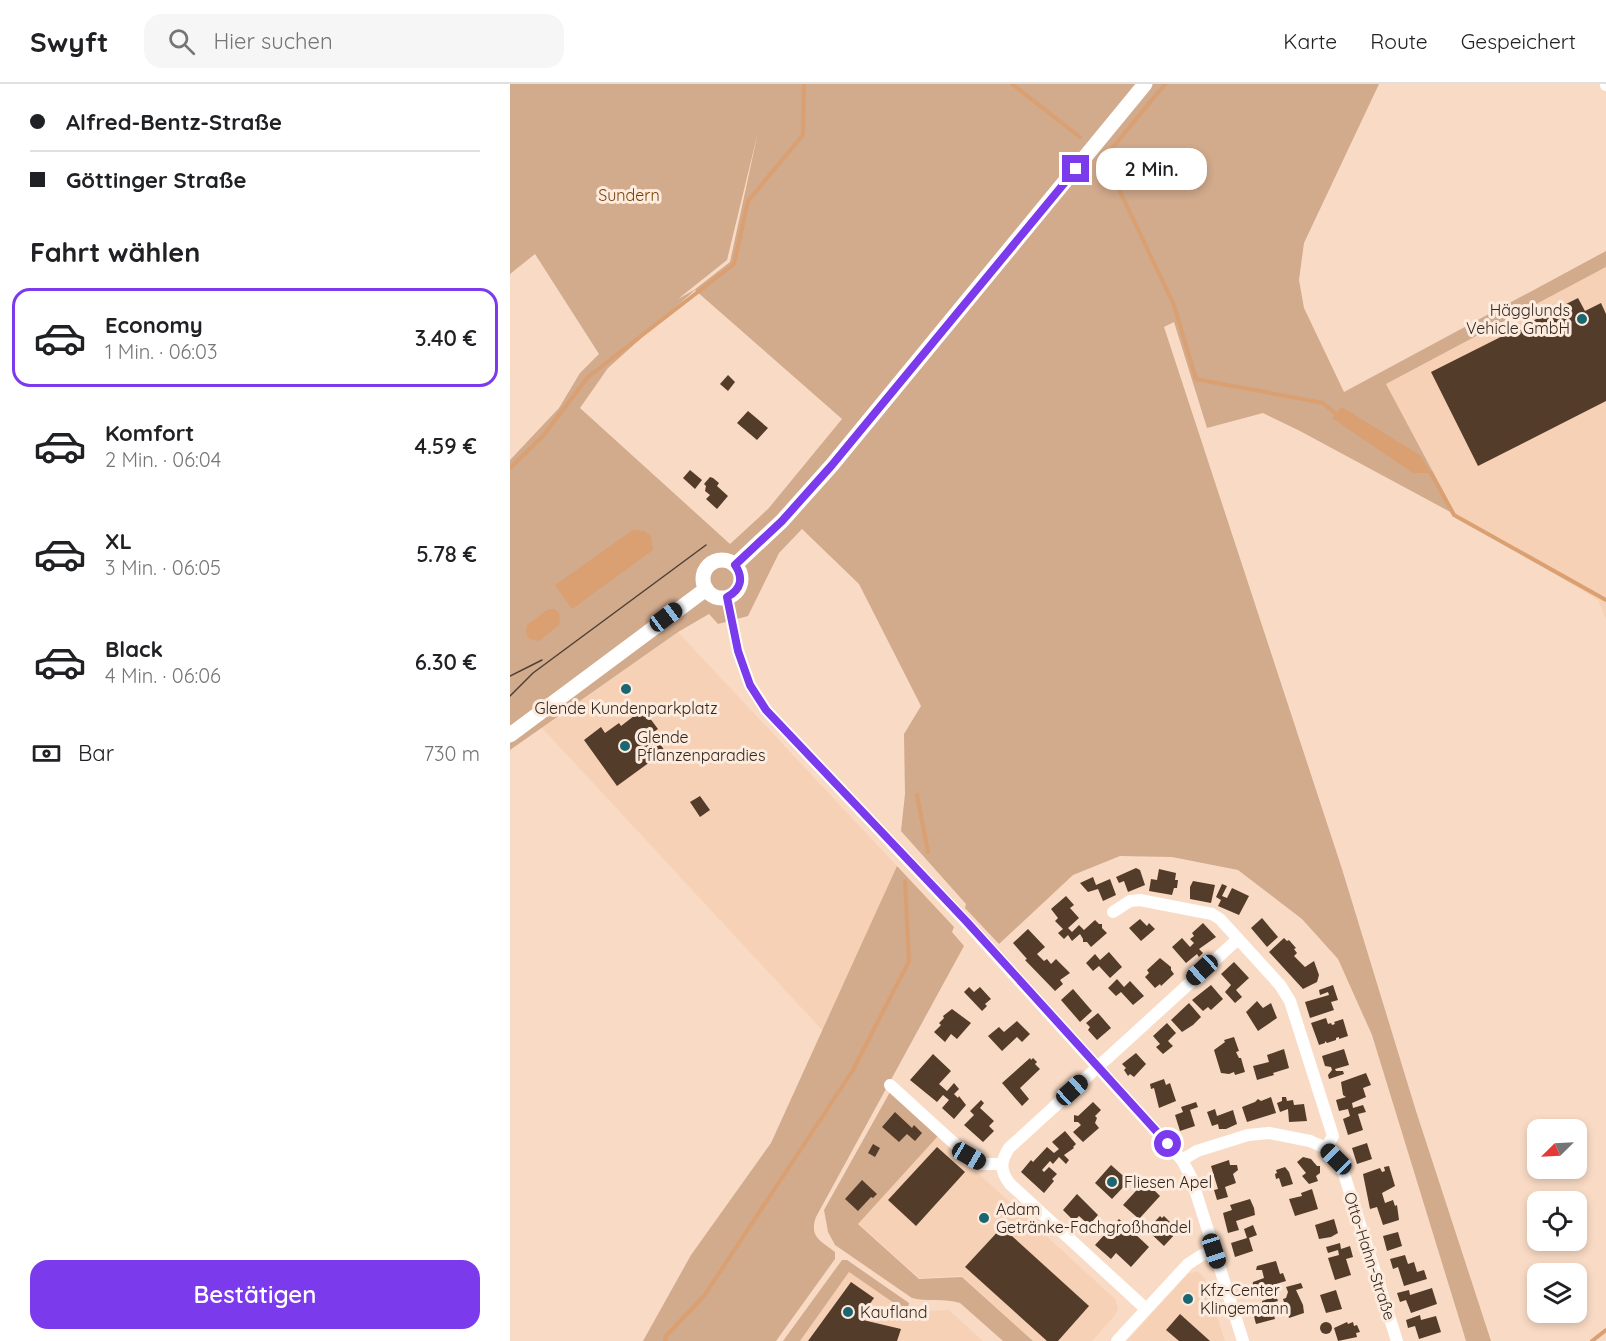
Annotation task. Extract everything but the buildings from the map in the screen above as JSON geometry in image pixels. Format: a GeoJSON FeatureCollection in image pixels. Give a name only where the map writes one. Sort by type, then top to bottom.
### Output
{"type":"FeatureCollection","features":[{"type":"Feature","properties":{"kind":"street"},"geometry":{"type":"LineString","coordinates":[[735,565],[782,521],[832,465],[1145,84]]}},
{"type":"Feature","properties":{"kind":"street"},"geometry":{"type":"LineString","coordinates":[[718,560],[735,565],[740,572],[739,587],[735,593],[727,597],[713,596],[706,589],[703,577],[708,566],[718,560]]}},
{"type":"Feature","properties":{"kind":"street"},"geometry":{"type":"LineString","coordinates":[[510,735],[706,589]]}},
{"type":"Feature","properties":{"kind":"street"},"geometry":{"type":"LineString","coordinates":[[727,597],[738,651],[750,685],[766,710],[966,921],[1182,1160],[1191,1177],[1243,1341]]}},
{"type":"Feature","properties":{"kind":"street"},"geometry":{"type":"LineString","coordinates":[[1113,912],[1130,902],[1140,900],[1212,914],[1220,919],[1280,985],[1290,1001],[1333,1136],[1326,1148],[1310,1141],[1258,1133],[1197,1151],[1182,1160]]}},
{"type":"Feature","properties":{"kind":"street"},"geometry":{"type":"LineString","coordinates":[[1146,1309],[1010,1184],[1001,1164],[1009,1148],[1238,939]]}},
{"type":"Feature","properties":{"kind":"street"},"geometry":{"type":"LineString","coordinates":[[890,1085],[969,1156],[982,1164],[1001,1164]]}},
{"type":"Feature","properties":{"kind":"street","name":"Otto-Hahn-Straße"},"geometry":{"type":"LineString","coordinates":[[1326,1148],[1336,1159],[1344,1174],[1397,1341]]}},
{"type":"Feature","properties":{"kind":"street"},"geometry":{"type":"LineString","coordinates":[[1117,1341],[1188,1264],[1214,1251]]}},
{"type":"Feature","properties":{"kind":"shaded area"},"geometry":{"type":"Polygon","coordinates":[[[1606,267],[1606,620],[1598,600],[1456,515],[1386,384],[1606,267]]]}},
{"type":"Feature","properties":{"kind":"shaded area"},"geometry":{"type":"Polygon","coordinates":[[[1342,407],[1421,456],[1431,473],[1413,473],[1332,418],[1342,407]]]}},
{"type":"Feature","properties":{"kind":"shaded area"},"geometry":{"type":"Polygon","coordinates":[[[633,530],[644,531],[651,536],[653,550],[572,609],[555,585],[633,530]]]}},
{"type":"Feature","properties":{"kind":"shaded area"},"geometry":{"type":"Polygon","coordinates":[[[548,609],[555,609],[559,613],[560,624],[539,641],[530,639],[526,634],[527,625],[548,609]]]}},
{"type":"Feature","properties":{"kind":"shaded area"},"geometry":{"type":"Polygon","coordinates":[[[678,632],[897,866],[823,1031],[541,727],[678,632]]]}},
{"type":"Feature","properties":{"kind":"shaded area","name":"Adam Getränke-Fachgroßhandel"},"geometry":{"type":"Polygon","coordinates":[[[938,1136],[1115,1299],[1118,1309],[1115,1315],[1092,1341],[1033,1341],[962,1276],[919,1278],[858,1223],[938,1136]]]}},
{"type":"Feature","properties":{"kind":"shaded area","name":"Kfz-Center Klingemann"},"geometry":{"type":"Polygon","coordinates":[[[1197,1271],[1205,1279],[1225,1341],[1127,1341],[1188,1274],[1197,1271]]]}},
{"type":"Feature","properties":{"kind":"shaded area"},"geometry":{"type":"Polygon","coordinates":[[[849,1272],[907,1312],[949,1310],[983,1341],[800,1341],[849,1272]]]}},
{"type":"Feature","properties":{"kind":"green space","name":"Sundern"},"geometry":{"type":"Polygon","coordinates":[[[510,84],[1379,84],[1304,243],[1299,280],[1304,308],[1344,392],[1606,251],[1606,267],[1386,384],[1456,515],[1263,413],[1207,428],[1174,322],[1164,327],[1342,869],[1416,1111],[1491,1341],[1466,1341],[1372,1035],[1338,959],[1302,919],[1238,870],[1172,857],[1120,856],[1073,875],[999,944],[965,908],[966,904],[901,831],[905,794],[904,734],[921,706],[859,584],[802,529],[779,553],[748,616],[718,624],[709,614],[678,632],[510,750],[510,460],[559,408],[580,373],[599,354],[535,254],[510,274],[510,84]],[[758,132],[727,260],[678,299],[694,290],[730,262],[758,132]],[[695,290],[608,368],[580,408],[730,544],[768,509],[842,419],[695,290]]]}},
{"type":"Feature","properties":{"kind":"green space"},"geometry":{"type":"Polygon","coordinates":[[[897,866],[954,927],[952,932],[964,946],[816,1217],[815,1234],[835,1252],[835,1259],[776,1341],[643,1341],[691,1255],[771,1143],[897,866]]]}},
{"type":"Feature","properties":{"kind":"green space"},"geometry":{"type":"Polygon","coordinates":[[[890,1092],[938,1136],[858,1224],[919,1279],[962,1277],[1033,1341],[1003,1341],[960,1303],[912,1298],[835,1245],[828,1232],[824,1210],[890,1092]]]}},
{"type":"Feature","properties":{"kind":"green space"},"geometry":{"type":"Polygon","coordinates":[[[842,1260],[847,1260],[909,1303],[907,1312],[849,1272],[800,1341],[783,1341],[842,1260]]]}},
{"type":"Feature","properties":{"kind":"waterway"},"geometry":{"type":"LineString","coordinates":[[510,468],[543,436],[588,377],[734,264],[748,201],[803,135],[804,84]]}},
{"type":"Feature","properties":{"kind":"waterway"},"geometry":{"type":"LineString","coordinates":[[1012,84],[1080,137]]}},
{"type":"Feature","properties":{"kind":"waterway"},"geometry":{"type":"LineString","coordinates":[[1165,84],[1104,158],[1174,305],[1196,379],[1323,403],[1336,414]]}},
{"type":"Feature","properties":{"kind":"waterway"},"geometry":{"type":"LineString","coordinates":[[1431,473],[1454,515],[1606,600]]}},
{"type":"Feature","properties":{"kind":"waterway"},"geometry":{"type":"LineString","coordinates":[[917,795],[928,852]]}},
{"type":"Feature","properties":{"kind":"waterway"},"geometry":{"type":"LineString","coordinates":[[665,1341],[666,1336],[704,1296],[853,1070],[909,961],[905,881]]}},
{"type":"Feature","properties":{"kind":"waterway"},"geometry":{"type":"LineString","coordinates":[[1592,1341],[1606,1330]]}},
{"type":"Feature","properties":{"kind":"tram line"},"geometry":{"type":"LineString","coordinates":[[510,696],[533,673],[706,545]]}},
{"type":"Feature","properties":{"kind":"tram line"},"geometry":{"type":"LineString","coordinates":[[510,676],[542,660]]}},
{"type":"Feature","properties":{"kind":"place","name":"Hägglunds Vehicle GmbH"},"geometry":{"type":"Point","coordinates":[1582,319]}},
{"type":"Feature","properties":{"kind":"place","name":"Glende Kundenparkplatz"},"geometry":{"type":"Point","coordinates":[626,689]}},
{"type":"Feature","properties":{"kind":"place","name":"Glende Pflanzenparadies"},"geometry":{"type":"Point","coordinates":[625,746]}},
{"type":"Feature","properties":{"kind":"place","name":"Fliesen Apel"},"geometry":{"type":"Point","coordinates":[1112,1182]}},
{"type":"Feature","properties":{"kind":"place","name":"Adam Getränke-Fachgroßhandel"},"geometry":{"type":"Point","coordinates":[984,1218]}},
{"type":"Feature","properties":{"kind":"place","name":"Kfz-Center Klingemann"},"geometry":{"type":"Point","coordinates":[1188,1299]}},
{"type":"Feature","properties":{"kind":"place","name":"Kaufland"},"geometry":{"type":"Point","coordinates":[848,1312]}},
{"type":"Feature","properties":{"kind":"route"},"geometry":{"type":"LineString","coordinates":[[1076,169],[832,465],[782,521],[735,565],[740,572],[739,587],[735,593],[727,597],[738,651],[750,685],[766,710],[966,921],[1168,1144]]}}]}
